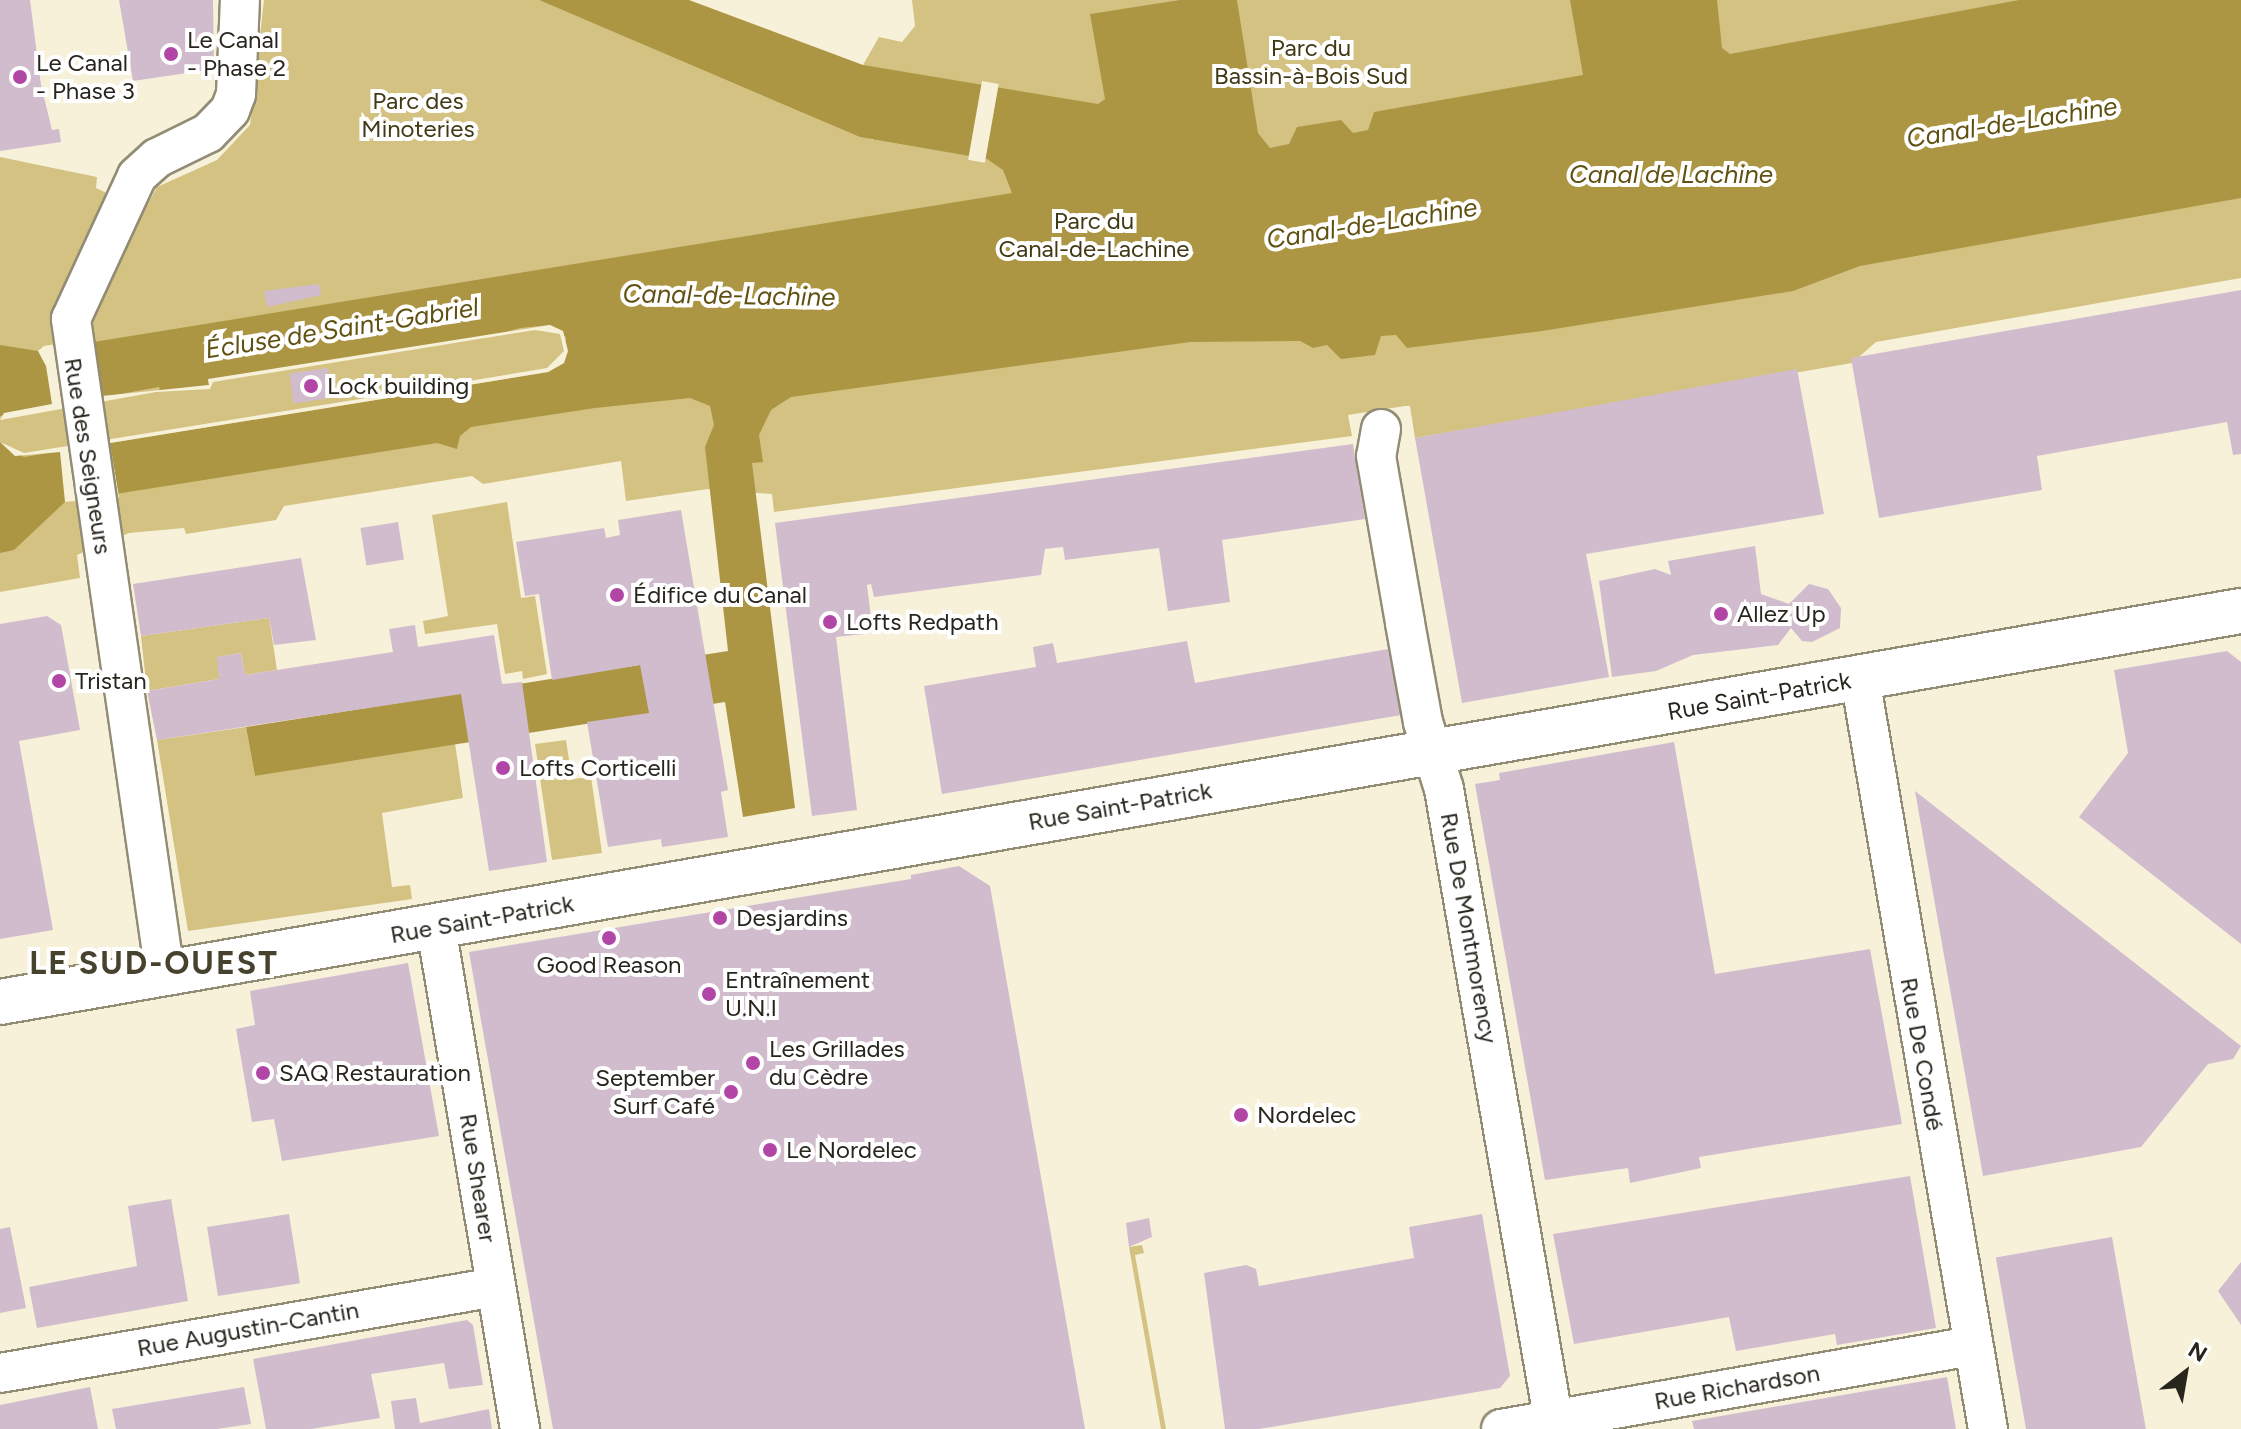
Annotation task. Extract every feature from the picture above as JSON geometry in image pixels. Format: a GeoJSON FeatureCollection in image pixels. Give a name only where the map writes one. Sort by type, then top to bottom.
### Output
{"type":"FeatureCollection","features":[{"type":"Feature","properties":{"kind":"main road","name":"Rue Saint-Patrick"},"geometry":{"type":"LineString","coordinates":[[0,1002],[2241,611]]}},
{"type":"Feature","properties":{"kind":"street","name":"Rue des Seigneurs"},"geometry":{"type":"LineString","coordinates":[[165,974],[71,340],[76,300],[131,183],[149,163],[218,126],[234,103],[240,0]]}},
{"type":"Feature","properties":{"kind":"street","name":"Rue De Montmorency"},"geometry":{"type":"LineString","coordinates":[[1381,429],[1376,456],[1421,712],[1444,789],[1554,1424]]}},
{"type":"Feature","properties":{"kind":"street","name":"Rue De Condé"},"geometry":{"type":"LineString","coordinates":[[1860,678],[1988,1429]]}},
{"type":"Feature","properties":{"kind":"street","name":"Rue Shearer"},"geometry":{"type":"LineString","coordinates":[[436,927],[520,1429]]}},
{"type":"Feature","properties":{"kind":"street","name":"Rue Augustin-Cantin"},"geometry":{"type":"LineString","coordinates":[[0,1373],[496,1287]]}},
{"type":"Feature","properties":{"kind":"street","name":"Rue Richardson"},"geometry":{"type":"LineString","coordinates":[[1501,1429],[1554,1424],[1974,1346]]}},
{"type":"Feature","properties":{"kind":"green space","name":"Parc du Canal-de-Lachine"},"geometry":{"type":"Polygon","coordinates":[[[264,0],[539,0],[873,140],[863,65],[879,37],[902,42],[915,26],[912,0],[2241,0],[2241,278],[1876,342],[1852,363],[1415,438],[1410,406],[1405,406],[1348,415],[1352,436],[774,512],[772,494],[708,489],[626,501],[621,461],[483,484],[472,476],[284,506],[276,520],[186,534],[184,528],[129,533],[77,555],[80,578],[0,592],[0,157],[97,177],[96,188],[144,211],[157,187],[217,160],[250,125],[264,0]]]}},
{"type":"Feature","properties":{"kind":"green space"},"geometry":{"type":"Polygon","coordinates":[[[507,502],[521,598],[535,596],[547,674],[523,679],[522,671],[505,674],[497,624],[425,634],[423,621],[448,616],[432,515],[507,502]]]}},
{"type":"Feature","properties":{"kind":"green space"},"geometry":{"type":"Polygon","coordinates":[[[269,618],[277,670],[245,675],[241,653],[218,657],[219,679],[147,691],[141,636],[269,618]]]}},
{"type":"Feature","properties":{"kind":"green space"},"geometry":{"type":"Polygon","coordinates":[[[246,727],[255,776],[455,743],[463,798],[382,813],[392,887],[410,885],[412,899],[188,931],[157,740],[246,727]]]}},
{"type":"Feature","properties":{"kind":"green space"},"geometry":{"type":"Polygon","coordinates":[[[566,740],[572,779],[591,777],[602,853],[552,860],[535,744],[566,740]]]}},
{"type":"Feature","properties":{"kind":"green space"},"geometry":{"type":"Polygon","coordinates":[[[1142,1245],[1144,1253],[1135,1255],[1166,1429],[1161,1429],[1129,1247],[1142,1245]]]}},
{"type":"Feature","properties":{"kind":"water","name":"Canal de Lachine"},"geometry":{"type":"Polygon","coordinates":[[[539,0],[689,0],[863,65],[1098,104],[1105,99],[1090,14],[1180,0],[1237,0],[1258,133],[1270,148],[1289,144],[1297,127],[1341,120],[1353,133],[1368,130],[1374,112],[1583,75],[1570,0],[1717,0],[1722,48],[1730,54],[2019,0],[2241,0],[2241,198],[1860,266],[1793,291],[1542,331],[1407,348],[1396,335],[1381,336],[1375,355],[1341,359],[1327,345],[1313,348],[1300,341],[1190,342],[791,397],[771,410],[759,435],[763,462],[752,463],[795,808],[743,817],[725,702],[255,776],[246,727],[728,651],[705,447],[714,425],[710,406],[690,398],[595,408],[471,427],[460,436],[457,449],[437,443],[65,502],[14,550],[0,553],[0,442],[24,457],[548,372],[564,363],[566,337],[550,325],[520,328],[484,338],[208,380],[209,385],[160,391],[159,387],[0,416],[0,345],[38,351],[1012,193],[1003,170],[987,159],[860,137],[539,0]]]}},
{"type":"Feature","properties":{"kind":"pier"},"geometry":{"type":"Polygon","coordinates":[[[982,81],[999,84],[985,163],[968,160],[982,81]]]}},
{"type":"Feature","properties":{"kind":"pier"},"geometry":{"type":"Polygon","coordinates":[[[550,325],[563,331],[568,351],[564,363],[548,372],[110,443],[119,497],[65,502],[60,452],[15,456],[0,442],[24,453],[360,399],[547,368],[564,351],[560,334],[535,330],[213,382],[210,389],[156,392],[0,420],[4,413],[52,404],[46,366],[38,351],[44,346],[92,338],[102,396],[209,385],[208,379],[550,325]]]}},
{"type":"Feature","properties":{"kind":"building","name":"Le Canal - Phase 3"},"geometry":{"type":"Polygon","coordinates":[[[0,0],[30,0],[41,85],[52,130],[59,129],[61,142],[0,151],[0,0]]]}},
{"type":"Feature","properties":{"kind":"building","name":"Le Canal - Phase 2"},"geometry":{"type":"Polygon","coordinates":[[[119,0],[213,0],[214,69],[133,81],[119,0]]]}},
{"type":"Feature","properties":{"kind":"building"},"geometry":{"type":"Polygon","coordinates":[[[319,284],[321,295],[267,307],[264,291],[319,284]]]}},
{"type":"Feature","properties":{"kind":"building"},"geometry":{"type":"Polygon","coordinates":[[[2241,290],[2241,454],[2233,455],[2227,422],[2037,456],[2042,490],[1879,518],[1851,358],[2241,290]]]}},
{"type":"Feature","properties":{"kind":"building","name":"Lock building"},"geometry":{"type":"Polygon","coordinates":[[[328,368],[332,398],[294,403],[289,373],[328,368]]]}},
{"type":"Feature","properties":{"kind":"building"},"geometry":{"type":"Polygon","coordinates":[[[1797,369],[1824,514],[1586,554],[1609,677],[1462,703],[1415,438],[1797,369]]]}},
{"type":"Feature","properties":{"kind":"building","name":"Lofts Redpath"},"geometry":{"type":"Polygon","coordinates":[[[1353,444],[1365,519],[1222,540],[1230,602],[1168,611],[1159,548],[1065,560],[1063,547],[1045,549],[1041,575],[874,597],[871,584],[867,585],[873,633],[836,637],[857,810],[812,816],[775,523],[1353,444]]]}},
{"type":"Feature","properties":{"kind":"building"},"geometry":{"type":"Polygon","coordinates":[[[681,510],[728,790],[721,792],[728,837],[662,847],[661,839],[608,847],[587,722],[649,713],[640,665],[552,680],[539,594],[525,596],[516,542],[604,528],[606,538],[620,535],[618,520],[681,510]]]}},
{"type":"Feature","properties":{"kind":"building"},"geometry":{"type":"Polygon","coordinates":[[[398,522],[404,560],[366,565],[360,528],[398,522]]]}},
{"type":"Feature","properties":{"kind":"building","name":"Allez Up"},"geometry":{"type":"Polygon","coordinates":[[[1755,546],[1761,594],[1789,604],[1809,584],[1828,589],[1841,608],[1840,628],[1812,642],[1802,641],[1791,628],[1778,645],[1693,655],[1656,671],[1612,677],[1599,581],[1655,569],[1671,575],[1668,561],[1755,546]]]}},
{"type":"Feature","properties":{"kind":"building"},"geometry":{"type":"Polygon","coordinates":[[[301,558],[316,640],[274,645],[269,618],[141,636],[133,584],[301,558]]]}},
{"type":"Feature","properties":{"kind":"building"},"geometry":{"type":"Polygon","coordinates":[[[47,616],[61,625],[80,730],[19,741],[53,930],[0,939],[0,624],[47,616]]]}},
{"type":"Feature","properties":{"kind":"building","name":"Lofts Corticelli"},"geometry":{"type":"Polygon","coordinates":[[[415,625],[418,647],[494,635],[502,684],[522,682],[547,862],[489,871],[461,694],[157,740],[147,691],[219,679],[217,657],[241,653],[245,675],[393,652],[389,629],[415,625]]]}},
{"type":"Feature","properties":{"kind":"building","name":"Lofts Redpath"},"geometry":{"type":"Polygon","coordinates":[[[1187,641],[1195,683],[1388,649],[1401,715],[942,794],[924,686],[1036,667],[1033,647],[1053,643],[1057,663],[1187,641]]]}},
{"type":"Feature","properties":{"kind":"building"},"geometry":{"type":"Polygon","coordinates":[[[2227,651],[2241,662],[2241,944],[2079,817],[2128,753],[2114,670],[2227,651]]]}},
{"type":"Feature","properties":{"kind":"building"},"geometry":{"type":"Polygon","coordinates":[[[1674,742],[1715,974],[1870,949],[1902,1124],[1699,1157],[1701,1168],[1630,1183],[1628,1168],[1545,1180],[1475,784],[1500,780],[1499,773],[1674,742]]]}},
{"type":"Feature","properties":{"kind":"building"},"geometry":{"type":"Polygon","coordinates":[[[1915,791],[2241,1046],[2233,1059],[2208,1064],[2141,1147],[1983,1176],[1915,791]]]}},
{"type":"Feature","properties":{"kind":"building","name":"Le Nordelec"},"geometry":{"type":"Polygon","coordinates":[[[959,866],[990,886],[1085,1429],[553,1429],[469,952],[911,879],[911,875],[959,866]]]}},
{"type":"Feature","properties":{"kind":"building"},"geometry":{"type":"Polygon","coordinates":[[[408,963],[439,1136],[282,1161],[274,1119],[252,1122],[236,1029],[255,1025],[250,991],[408,963]]]}},
{"type":"Feature","properties":{"kind":"building"},"geometry":{"type":"Polygon","coordinates":[[[1910,1176],[1936,1328],[1837,1345],[1835,1334],[1736,1351],[1729,1317],[1574,1344],[1553,1234],[1910,1176]]]}},
{"type":"Feature","properties":{"kind":"building"},"geometry":{"type":"Polygon","coordinates":[[[171,1199],[188,1301],[37,1328],[29,1287],[137,1266],[128,1206],[171,1199]]]}},
{"type":"Feature","properties":{"kind":"building"},"geometry":{"type":"Polygon","coordinates":[[[289,1214],[300,1283],[218,1296],[207,1227],[289,1214]]]}},
{"type":"Feature","properties":{"kind":"building"},"geometry":{"type":"Polygon","coordinates":[[[1482,1214],[1510,1376],[1500,1388],[1259,1429],[1225,1429],[1204,1273],[1246,1265],[1256,1269],[1259,1286],[1414,1258],[1409,1227],[1482,1214]]]}},
{"type":"Feature","properties":{"kind":"building"},"geometry":{"type":"Polygon","coordinates":[[[1149,1218],[1152,1237],[1129,1247],[1126,1223],[1149,1218]]]}},
{"type":"Feature","properties":{"kind":"building"},"geometry":{"type":"Polygon","coordinates":[[[10,1227],[26,1308],[0,1313],[0,1229],[10,1227]]]}},
{"type":"Feature","properties":{"kind":"building"},"geometry":{"type":"Polygon","coordinates":[[[2112,1237],[2146,1429],[2026,1429],[1996,1257],[2112,1237]]]}},
{"type":"Feature","properties":{"kind":"building"},"geometry":{"type":"Polygon","coordinates":[[[2241,1262],[2241,1325],[2218,1291],[2241,1262]]]}},
{"type":"Feature","properties":{"kind":"building"},"geometry":{"type":"Polygon","coordinates":[[[467,1320],[473,1325],[483,1385],[449,1389],[444,1363],[371,1374],[380,1418],[311,1429],[266,1429],[253,1359],[467,1320]]]}},
{"type":"Feature","properties":{"kind":"building"},"geometry":{"type":"Polygon","coordinates":[[[1947,1377],[1956,1429],[1694,1429],[1692,1421],[1947,1377]]]}},
{"type":"Feature","properties":{"kind":"building"},"geometry":{"type":"Polygon","coordinates":[[[90,1387],[98,1429],[0,1429],[0,1405],[90,1387]]]}},
{"type":"Feature","properties":{"kind":"building"},"geometry":{"type":"Polygon","coordinates":[[[244,1387],[251,1424],[217,1429],[116,1429],[112,1409],[244,1387]]]}},
{"type":"Feature","properties":{"kind":"building"},"geometry":{"type":"Polygon","coordinates":[[[416,1398],[420,1423],[489,1409],[492,1429],[395,1429],[391,1401],[416,1398]]]}},
{"type":"Feature","properties":{"kind":"place","name":"Le Canal - Phase 2"},"geometry":{"type":"Point","coordinates":[171,54]}},
{"type":"Feature","properties":{"kind":"place","name":"Le Canal - Phase 3"},"geometry":{"type":"Point","coordinates":[20,77]}},
{"type":"Feature","properties":{"kind":"place","name":"Lock building"},"geometry":{"type":"Point","coordinates":[311,386]}},
{"type":"Feature","properties":{"kind":"place","name":"Édifice du Canal"},"geometry":{"type":"Point","coordinates":[617,595]}},
{"type":"Feature","properties":{"kind":"place","name":"Allez Up"},"geometry":{"type":"Point","coordinates":[1721,614]}},
{"type":"Feature","properties":{"kind":"place","name":"Lofts Redpath"},"geometry":{"type":"Point","coordinates":[830,622]}},
{"type":"Feature","properties":{"kind":"place","name":"Tristan"},"geometry":{"type":"Point","coordinates":[59,681]}},
{"type":"Feature","properties":{"kind":"place","name":"Lofts Corticelli"},"geometry":{"type":"Point","coordinates":[503,768]}},
{"type":"Feature","properties":{"kind":"place","name":"Desjardins"},"geometry":{"type":"Point","coordinates":[720,918]}},
{"type":"Feature","properties":{"kind":"place","name":"Good Reason"},"geometry":{"type":"Point","coordinates":[609,938]}},
{"type":"Feature","properties":{"kind":"place","name":"Entraînement U.N.I"},"geometry":{"type":"Point","coordinates":[709,994]}},
{"type":"Feature","properties":{"kind":"place","name":"Les Grillades du Cèdre"},"geometry":{"type":"Point","coordinates":[753,1063]}},
{"type":"Feature","properties":{"kind":"place","name":"SAQ Restauration"},"geometry":{"type":"Point","coordinates":[263,1073]}},
{"type":"Feature","properties":{"kind":"place","name":"September Surf Café"},"geometry":{"type":"Point","coordinates":[731,1092]}},
{"type":"Feature","properties":{"kind":"place","name":"Nordelec"},"geometry":{"type":"Point","coordinates":[1241,1115]}},
{"type":"Feature","properties":{"kind":"place","name":"Le Nordelec"},"geometry":{"type":"Point","coordinates":[770,1150]}},
{"type":"Feature","properties":{"kind":"district","name":"LE SUD-OUEST"},"geometry":{"type":"Point","coordinates":[154,963]}},
{"type":"Feature","properties":{"kind":"park label","name":"Parc du Bassin-à-Bois Sud"},"geometry":{"type":"Point","coordinates":[1311,62]}},
{"type":"Feature","properties":{"kind":"park label","name":"Parc des Minoteries"},"geometry":{"type":"Point","coordinates":[418,115]}},
{"type":"Feature","properties":{"kind":"water label","name":"Canal-de-Lachine"},"geometry":{"type":"Point","coordinates":[2012,123]}},
{"type":"Feature","properties":{"kind":"water label","name":"Canal-de-Lachine"},"geometry":{"type":"Point","coordinates":[1372,224]}},
{"type":"Feature","properties":{"kind":"water label","name":"Canal-de-Lachine"},"geometry":{"type":"Point","coordinates":[729,296]}},
{"type":"Feature","properties":{"kind":"water label","name":"Écluse de Saint-Gabriel"},"geometry":{"type":"Point","coordinates":[342,329]}}]}
